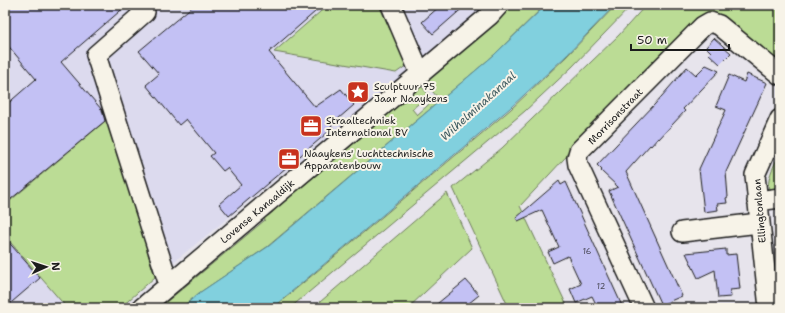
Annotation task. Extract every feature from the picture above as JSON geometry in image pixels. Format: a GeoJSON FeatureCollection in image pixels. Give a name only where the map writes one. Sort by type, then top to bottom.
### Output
{"type":"FeatureCollection","features":[{"type":"Feature","properties":{"kind":"street"},"geometry":{"type":"LineString","coordinates":[[139,5],[145,12],[96,55],[169,285]]}},
{"type":"Feature","properties":{"kind":"street"},"geometry":{"type":"LineString","coordinates":[[390,5],[420,73]]}},
{"type":"Feature","properties":{"kind":"street","name":"Lovense Kanaaldijk"},"geometry":{"type":"LineString","coordinates":[[142,308],[490,15],[499,5]]}},
{"type":"Feature","properties":{"kind":"street","name":"Morrisonstraat"},"geometry":{"type":"LineString","coordinates":[[644,308],[578,165],[577,158],[579,152],[703,26],[710,22],[719,25],[780,75]]}},
{"type":"Feature","properties":{"kind":"street","name":"Ellingtonlaan"},"geometry":{"type":"LineString","coordinates":[[769,308],[755,175],[780,119]]}},
{"type":"Feature","properties":{"kind":"street"},"geometry":{"type":"LineString","coordinates":[[757,201],[780,198]]}},
{"type":"Feature","properties":{"kind":"street"},"geometry":{"type":"LineString","coordinates":[[682,232],[760,223]]}},
{"type":"Feature","properties":{"kind":"shaded area"},"geometry":{"type":"Polygon","coordinates":[[[5,5],[491,5],[155,277],[121,308],[5,308],[5,5]]]}},
{"type":"Feature","properties":{"kind":"green space"},"geometry":{"type":"Polygon","coordinates":[[[328,5],[379,5],[390,30],[400,26],[414,60],[396,73],[274,52],[328,5]]]}},
{"type":"Feature","properties":{"kind":"green space"},"geometry":{"type":"Polygon","coordinates":[[[510,5],[545,5],[494,55],[267,247],[199,293],[181,308],[159,308],[265,220],[264,217],[273,212],[377,124],[376,123],[420,85],[429,95],[412,109],[417,115],[437,97],[425,82],[472,42],[510,5]]]}},
{"type":"Feature","properties":{"kind":"green space"},"geometry":{"type":"Polygon","coordinates":[[[616,5],[632,5],[572,67],[525,111],[290,308],[273,308],[511,109],[566,57],[616,5]]]}},
{"type":"Feature","properties":{"kind":"green space"},"geometry":{"type":"Polygon","coordinates":[[[646,5],[780,5],[780,73],[709,12],[585,140],[577,145],[520,206],[568,308],[509,308],[453,188],[502,148],[619,35],[646,5]]]}},
{"type":"Feature","properties":{"kind":"green space"},"geometry":{"type":"Polygon","coordinates":[[[109,118],[151,253],[148,254],[155,277],[120,308],[67,308],[5,236],[5,205],[109,118]]]}},
{"type":"Feature","properties":{"kind":"green space"},"geometry":{"type":"Polygon","coordinates":[[[780,153],[780,193],[769,195],[769,178],[780,153]]]}},
{"type":"Feature","properties":{"kind":"green space"},"geometry":{"type":"Polygon","coordinates":[[[447,193],[472,248],[408,308],[313,308],[447,193]]]}},
{"type":"Feature","properties":{"kind":"water","name":"Wilhelminakanaal"},"geometry":{"type":"Polygon","coordinates":[[[546,5],[615,5],[566,56],[510,108],[272,308],[182,308],[199,293],[269,246],[494,55],[546,5]]]}},
{"type":"Feature","properties":{"kind":"building"},"geometry":{"type":"Polygon","coordinates":[[[5,5],[127,5],[61,62],[102,110],[105,121],[5,204],[5,106],[36,79],[5,42],[5,5]]]}},
{"type":"Feature","properties":{"kind":"building"},"geometry":{"type":"Polygon","coordinates":[[[194,5],[323,5],[269,52],[315,107],[341,89],[354,105],[331,125],[333,128],[229,216],[219,204],[241,185],[227,168],[223,171],[210,156],[214,153],[186,119],[179,125],[146,85],[159,74],[139,51],[194,5]]]}},
{"type":"Feature","properties":{"kind":"building"},"geometry":{"type":"Polygon","coordinates":[[[441,5],[466,5],[433,34],[422,22],[441,5]]]}},
{"type":"Feature","properties":{"kind":"building"},"geometry":{"type":"Polygon","coordinates":[[[714,38],[731,53],[720,64],[709,54],[711,52],[706,47],[714,38]]]}},
{"type":"Feature","properties":{"kind":"building"},"geometry":{"type":"Polygon","coordinates":[[[706,65],[719,71],[683,109],[685,111],[659,139],[658,138],[651,146],[650,145],[626,172],[682,296],[661,305],[609,191],[618,187],[601,171],[602,170],[597,165],[655,104],[687,67],[696,75],[706,65]]]}},
{"type":"Feature","properties":{"kind":"building"},"geometry":{"type":"Polygon","coordinates":[[[747,74],[767,83],[726,172],[727,203],[717,204],[718,210],[704,212],[699,169],[726,110],[716,106],[729,75],[744,82],[747,74]]]}},
{"type":"Feature","properties":{"kind":"building"},"geometry":{"type":"Polygon","coordinates":[[[559,181],[561,185],[566,182],[623,308],[598,308],[592,296],[576,303],[570,289],[581,284],[568,256],[553,263],[548,252],[559,247],[542,210],[518,221],[516,218],[559,181]]]}},
{"type":"Feature","properties":{"kind":"building"},"geometry":{"type":"Polygon","coordinates":[[[5,238],[40,278],[5,308],[5,238]]]}},
{"type":"Feature","properties":{"kind":"building"},"geometry":{"type":"Polygon","coordinates":[[[726,249],[726,255],[736,254],[740,289],[730,290],[731,297],[718,298],[715,270],[698,278],[686,253],[726,249]]]}},
{"type":"Feature","properties":{"kind":"building"},"geometry":{"type":"Polygon","coordinates":[[[466,280],[479,295],[463,308],[432,308],[466,280]]]}},
{"type":"Feature","properties":{"kind":"place","name":"Sculptuur 75 Jaar Naaykens"},"geometry":{"type":"Point","coordinates":[358,92]}},
{"type":"Feature","properties":{"kind":"place","name":"Straaltechniek International BV"},"geometry":{"type":"Point","coordinates":[311,126]}},
{"type":"Feature","properties":{"kind":"place","name":"Naaykens' Luchttechnische Apparatenbouw"},"geometry":{"type":"Point","coordinates":[289,159]}}]}
